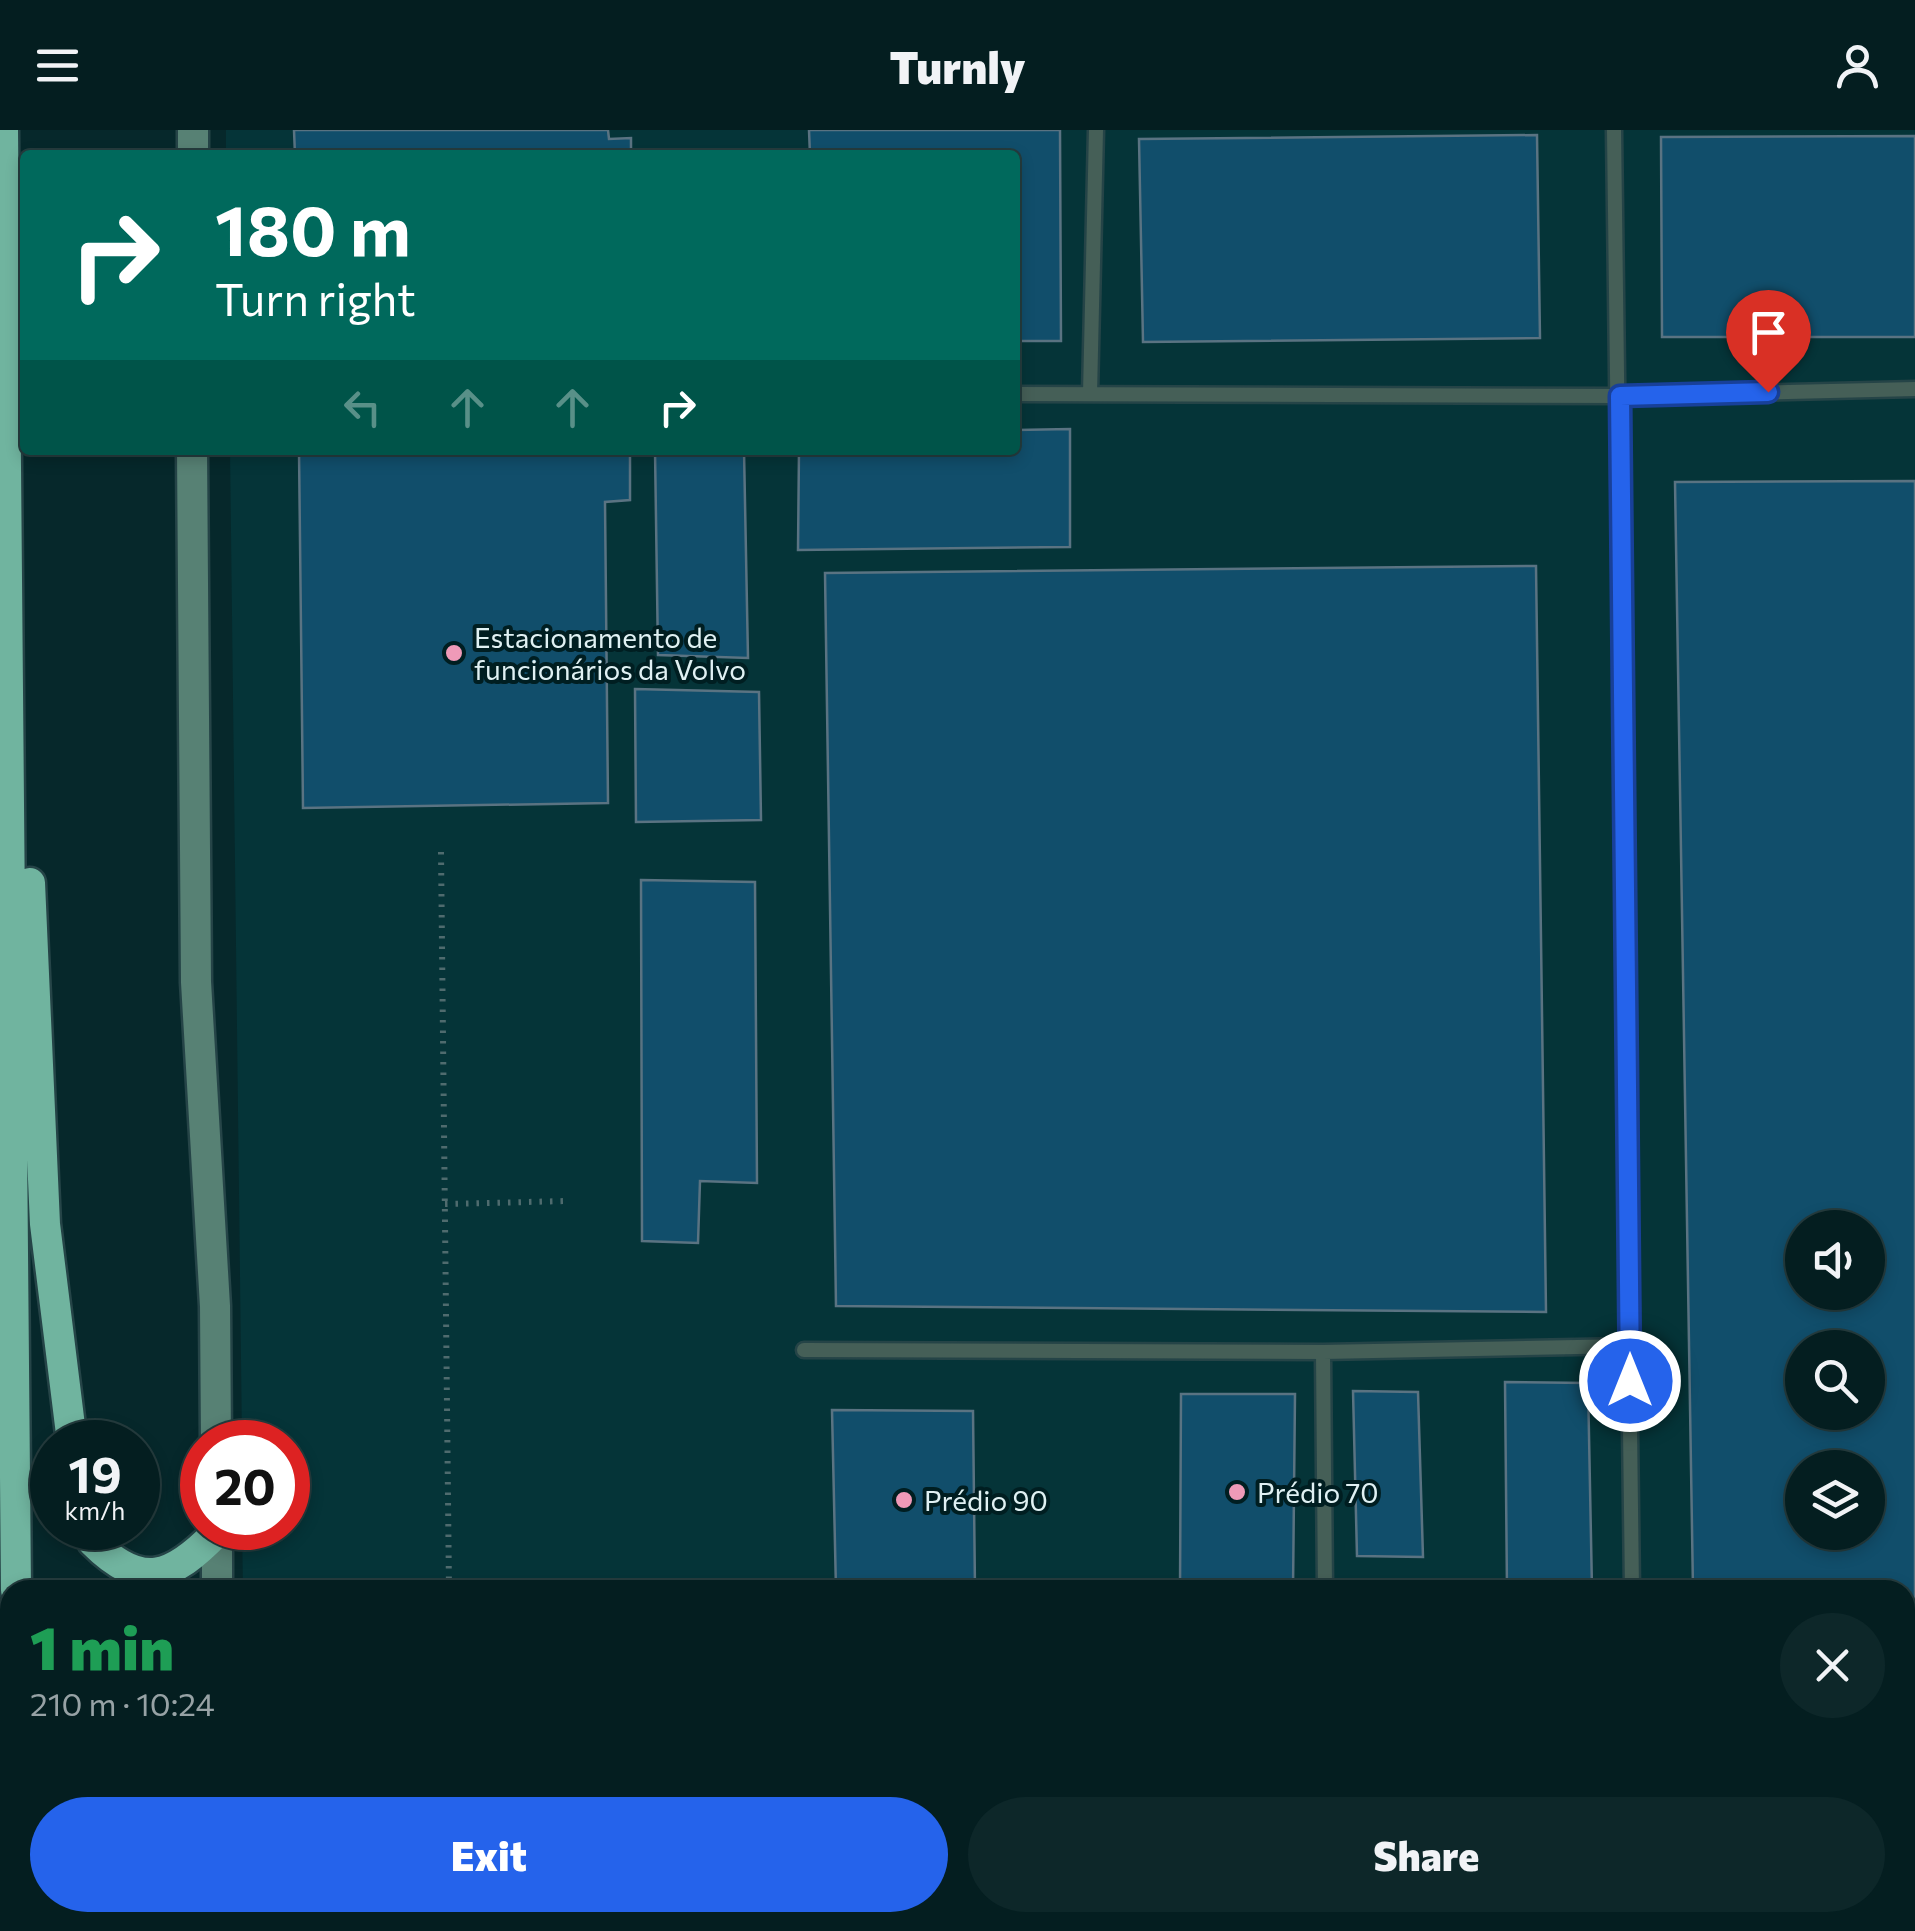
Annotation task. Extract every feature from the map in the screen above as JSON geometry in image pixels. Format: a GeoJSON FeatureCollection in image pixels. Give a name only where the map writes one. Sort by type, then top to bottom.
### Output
{"type":"FeatureCollection","features":[{"type":"Feature","properties":{"kind":"highway"},"geometry":{"type":"LineString","coordinates":[[3,130],[16,1580]]}},
{"type":"Feature","properties":{"kind":"highway"},"geometry":{"type":"LineString","coordinates":[[4,177],[40,1133],[54,1313],[69,1420]]}},
{"type":"Feature","properties":{"kind":"highway"},"geometry":{"type":"LineString","coordinates":[[95,1550],[102,1580]]}},
{"type":"Feature","properties":{"kind":"highway"},"geometry":{"type":"LineString","coordinates":[[103,1550],[116,1566],[141,1573],[171,1570],[199,1550]]}},
{"type":"Feature","properties":{"kind":"street"},"geometry":{"type":"LineString","coordinates":[[192,455],[196,982],[215,1306],[216,1420]]}},
{"type":"Feature","properties":{"kind":"street"},"geometry":{"type":"LineString","coordinates":[[216,1550],[217,1580]]}},
{"type":"Feature","properties":{"kind":"lane"},"geometry":{"type":"LineString","coordinates":[[1090,394],[1096,130]]}},
{"type":"Feature","properties":{"kind":"lane"},"geometry":{"type":"LineString","coordinates":[[1614,130],[1632,1580]]}},
{"type":"Feature","properties":{"kind":"lane"},"geometry":{"type":"LineString","coordinates":[[1020,394],[1620,396],[1915,389]]}},
{"type":"Feature","properties":{"kind":"lane"},"geometry":{"type":"LineString","coordinates":[[804,1350],[1323,1352],[1629,1346]]}},
{"type":"Feature","properties":{"kind":"lane"},"geometry":{"type":"LineString","coordinates":[[1323,1352],[1326,1580]]}},
{"type":"Feature","properties":{"kind":"path"},"geometry":{"type":"LineString","coordinates":[[441,852],[449,1580]]}},
{"type":"Feature","properties":{"kind":"path"},"geometry":{"type":"LineString","coordinates":[[445,1204],[567,1201]]}},
{"type":"Feature","properties":{"kind":"shaded area"},"geometry":{"type":"Polygon","coordinates":[[[226,130],[1915,130],[1915,1580],[243,1580],[242,1550],[310,1550],[310,1420],[242,1420],[230,455],[1020,455],[1020,150],[226,150],[226,130]]]}},
{"type":"Feature","properties":{"kind":"building"},"geometry":{"type":"Polygon","coordinates":[[[294,130],[608,130],[609,139],[631,138],[631,150],[295,150],[294,130]]]}},
{"type":"Feature","properties":{"kind":"building"},"geometry":{"type":"Polygon","coordinates":[[[809,130],[1060,130],[1061,341],[1020,341],[1020,150],[810,150],[809,130]]]}},
{"type":"Feature","properties":{"kind":"building"},"geometry":{"type":"Polygon","coordinates":[[[1537,135],[1540,338],[1143,342],[1139,139],[1537,135]]]}},
{"type":"Feature","properties":{"kind":"building"},"geometry":{"type":"Polygon","coordinates":[[[1915,136],[1915,337],[1662,337],[1661,137],[1915,136]]]}},
{"type":"Feature","properties":{"kind":"building"},"geometry":{"type":"Polygon","coordinates":[[[1070,429],[1070,547],[798,550],[799,455],[1020,455],[1020,430],[1070,429]]]}},
{"type":"Feature","properties":{"kind":"building","name":"Estacionamento de funcionários da Volvo"},"geometry":{"type":"Polygon","coordinates":[[[299,455],[630,455],[630,500],[605,502],[608,803],[303,808],[299,455]]]}},
{"type":"Feature","properties":{"kind":"building"},"geometry":{"type":"Polygon","coordinates":[[[655,455],[744,455],[748,658],[658,655],[655,455]]]}},
{"type":"Feature","properties":{"kind":"building"},"geometry":{"type":"Polygon","coordinates":[[[1915,481],[1915,1580],[1693,1580],[1675,482],[1915,481]]]}},
{"type":"Feature","properties":{"kind":"building"},"geometry":{"type":"Polygon","coordinates":[[[1536,566],[1546,1312],[836,1306],[825,573],[1536,566]]]}},
{"type":"Feature","properties":{"kind":"building"},"geometry":{"type":"Polygon","coordinates":[[[635,689],[759,692],[761,820],[636,822],[635,689]]]}},
{"type":"Feature","properties":{"kind":"building"},"geometry":{"type":"Polygon","coordinates":[[[641,880],[755,882],[757,1183],[700,1181],[698,1243],[642,1241],[641,880]]]}},
{"type":"Feature","properties":{"kind":"building"},"geometry":{"type":"Polygon","coordinates":[[[1505,1382],[1588,1383],[1592,1580],[1507,1580],[1505,1382]]]}},
{"type":"Feature","properties":{"kind":"building"},"geometry":{"type":"Polygon","coordinates":[[[1353,1391],[1418,1392],[1423,1557],[1357,1556],[1353,1391]]]}},
{"type":"Feature","properties":{"kind":"building","name":"Prédio 70"},"geometry":{"type":"Polygon","coordinates":[[[1181,1394],[1295,1394],[1293,1580],[1180,1580],[1181,1394]]]}},
{"type":"Feature","properties":{"kind":"building","name":"Prédio 90"},"geometry":{"type":"Polygon","coordinates":[[[832,1410],[973,1411],[975,1580],[836,1580],[832,1410]]]}},
{"type":"Feature","properties":{"kind":"place","name":"Estacionamento de funcionários da Volvo"},"geometry":{"type":"Point","coordinates":[454,653]}},
{"type":"Feature","properties":{"kind":"place","name":"Prédio 70"},"geometry":{"type":"Point","coordinates":[1237,1492]}},
{"type":"Feature","properties":{"kind":"place","name":"Prédio 90"},"geometry":{"type":"Point","coordinates":[904,1500]}},
{"type":"Feature","properties":{"kind":"route"},"geometry":{"type":"LineString","coordinates":[[1630,1381],[1620,396],[1768,392]]}}]}
